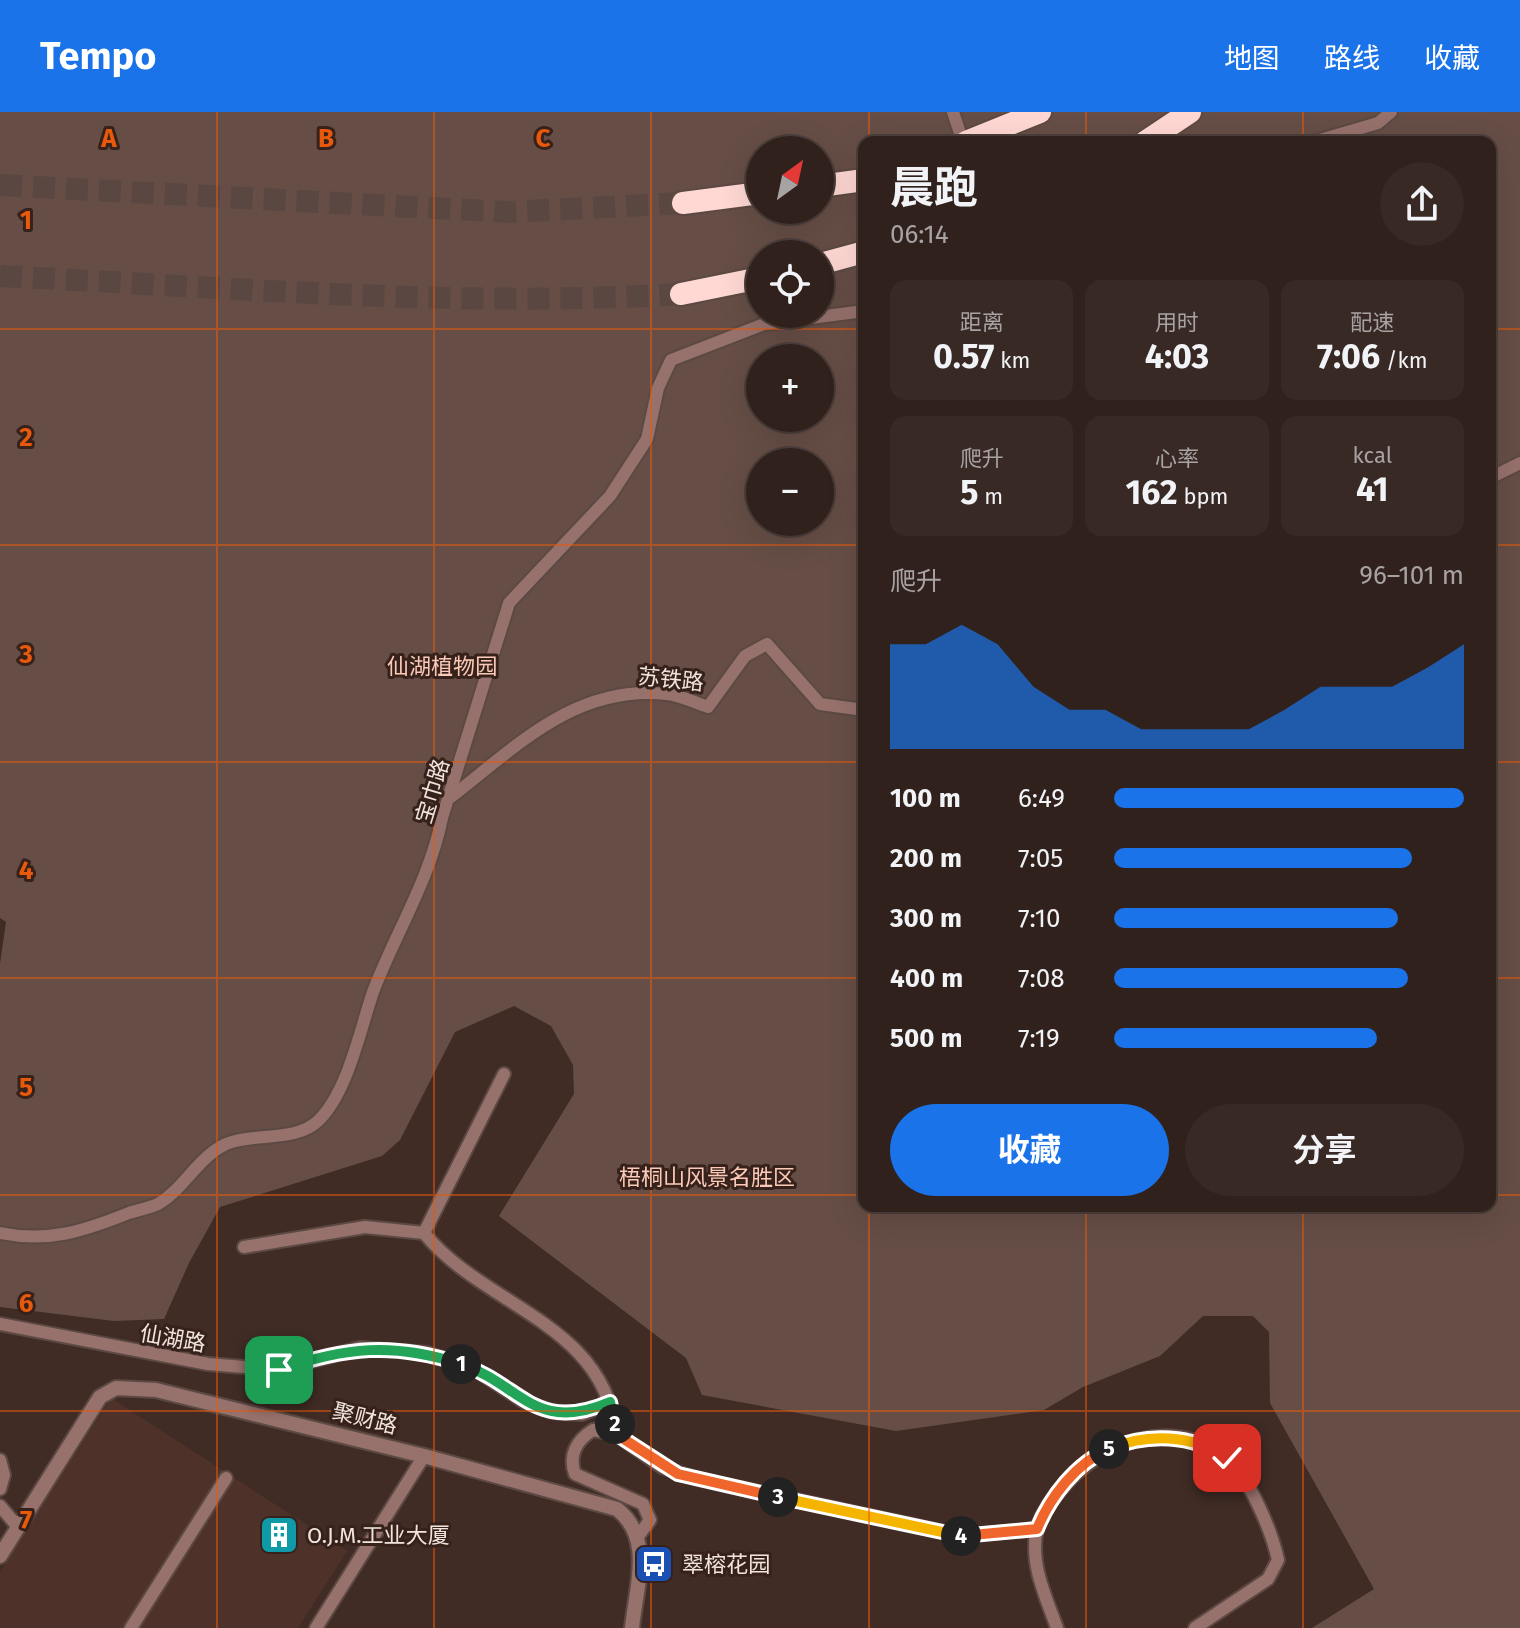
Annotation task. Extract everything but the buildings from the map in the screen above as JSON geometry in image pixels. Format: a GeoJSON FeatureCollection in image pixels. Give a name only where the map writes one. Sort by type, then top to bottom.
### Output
{"type":"FeatureCollection","features":[{"type":"Feature","properties":{"kind":"highway"},"geometry":{"type":"LineString","coordinates":[[980,136],[1040,112]]}},
{"type":"Feature","properties":{"kind":"highway"},"geometry":{"type":"LineString","coordinates":[[1154,136],[1190,112]]}},
{"type":"Feature","properties":{"kind":"highway"},"geometry":{"type":"LineString","coordinates":[[834,184],[858,181]]}},
{"type":"Feature","properties":{"kind":"highway"},"geometry":{"type":"LineString","coordinates":[[683,203],[746,195]]}},
{"type":"Feature","properties":{"kind":"highway"},"geometry":{"type":"LineString","coordinates":[[834,260],[858,254]]}},
{"type":"Feature","properties":{"kind":"highway"},"geometry":{"type":"LineString","coordinates":[[681,294],[746,281]]}},
{"type":"Feature","properties":{"kind":"street"},"geometry":{"type":"LineString","coordinates":[[953,112],[963,136]]}},
{"type":"Feature","properties":{"kind":"street"},"geometry":{"type":"LineString","coordinates":[[1334,136],[1378,123],[1391,112]]}},
{"type":"Feature","properties":{"kind":"street","name":"宝巾路"},"geometry":{"type":"LineString","coordinates":[[0,1233],[25,1238],[61,1237],[96,1227],[158,1203],[221,1146],[240,1139],[304,1129],[319,1120],[338,1088],[362,1031],[373,994],[436,848],[442,818],[509,603],[610,496],[647,439],[658,388],[671,360],[764,324],[858,312]]}},
{"type":"Feature","properties":{"kind":"street"},"geometry":{"type":"LineString","coordinates":[[1496,475],[1520,463]]}},
{"type":"Feature","properties":{"kind":"street","name":"苏铁路"},"geometry":{"type":"LineString","coordinates":[[451,797],[555,717],[611,695],[668,694],[708,707],[745,656],[767,644],[820,704],[858,709]]}},
{"type":"Feature","properties":{"kind":"street"},"geometry":{"type":"LineString","coordinates":[[424,1233],[504,1074]]}},
{"type":"Feature","properties":{"kind":"street"},"geometry":{"type":"LineString","coordinates":[[244,1247],[365,1227],[424,1233],[438,1251],[553,1330],[597,1371],[610,1402],[616,1434]]}},
{"type":"Feature","properties":{"kind":"street","name":"仙湖路"},"geometry":{"type":"LineString","coordinates":[[0,1324],[208,1364],[279,1370],[360,1348],[427,1353],[475,1369],[523,1401],[553,1412],[582,1414],[610,1402]]}},
{"type":"Feature","properties":{"kind":"street","name":"聚财路"},"geometry":{"type":"LineString","coordinates":[[0,1556],[100,1397],[116,1388],[156,1390],[196,1398],[617,1509],[640,1540]]}},
{"type":"Feature","properties":{"kind":"street"},"geometry":{"type":"LineString","coordinates":[[632,1628],[640,1540],[650,1520],[643,1504],[624,1493],[588,1483],[575,1474],[572,1454],[584,1435],[593,1430],[616,1434],[662,1467],[698,1479],[963,1536],[1037,1529]]}},
{"type":"Feature","properties":{"kind":"street"},"geometry":{"type":"LineString","coordinates":[[1057,1628],[1035,1563],[1037,1529],[1056,1495],[1085,1463],[1103,1451],[1143,1438],[1164,1437],[1218,1452],[1244,1478],[1278,1560],[1268,1579],[1195,1628]]}},
{"type":"Feature","properties":{"kind":"street"},"geometry":{"type":"LineString","coordinates":[[316,1628],[424,1456]]}},
{"type":"Feature","properties":{"kind":"street"},"geometry":{"type":"LineString","coordinates":[[0,1460],[4,1475],[0,1489]]}},
{"type":"Feature","properties":{"kind":"street"},"geometry":{"type":"LineString","coordinates":[[131,1628],[226,1478]]}},
{"type":"Feature","properties":{"kind":"street"},"geometry":{"type":"LineString","coordinates":[[0,1506],[18,1527]]}},
{"type":"Feature","properties":{"kind":"shaded area"},"geometry":{"type":"Polygon","coordinates":[[[111,1398],[347,1551],[298,1628],[0,1628],[0,1572],[111,1398]]]}},
{"type":"Feature","properties":{"kind":"green space","name":"仙湖植物园"},"geometry":{"type":"Polygon","coordinates":[[[0,112],[1520,112],[1520,1628],[1312,1628],[1374,1589],[1270,1403],[1269,1332],[1253,1316],[1203,1316],[1160,1356],[1083,1387],[1044,1410],[896,1431],[702,1395],[686,1358],[499,1216],[574,1094],[573,1065],[551,1026],[514,1006],[455,1032],[400,1140],[382,1156],[220,1207],[189,1263],[164,1319],[114,1321],[0,1307],[0,964],[6,922],[0,918],[0,112]]]}},
{"type":"Feature","properties":{"kind":"tunnel"},"geometry":{"type":"LineString","coordinates":[[0,185],[509,212],[683,203]]}},
{"type":"Feature","properties":{"kind":"tunnel"},"geometry":{"type":"LineString","coordinates":[[0,276],[426,297],[511,299],[681,294]]}},
{"type":"Feature","properties":{"kind":"place","name":"O.J.M.工业大厦"},"geometry":{"type":"Point","coordinates":[279,1535]}},
{"type":"Feature","properties":{"kind":"place","name":"翠榕花园"},"geometry":{"type":"Point","coordinates":[654,1564]}},
{"type":"Feature","properties":{"kind":"route"},"geometry":{"type":"LineString","coordinates":[[279,1370],[360,1348],[427,1353],[475,1369],[523,1401],[553,1412],[582,1414],[610,1402],[616,1434],[643,1455],[678,1474],[963,1536],[1037,1529],[1044,1513],[1069,1479],[1085,1463],[1122,1443],[1164,1437],[1206,1446],[1227,1458]]}},
{"type":"Feature","properties":{"kind":"park label","name":"梧桐山风景名胜区"},"geometry":{"type":"Point","coordinates":[707,1177]}}]}
